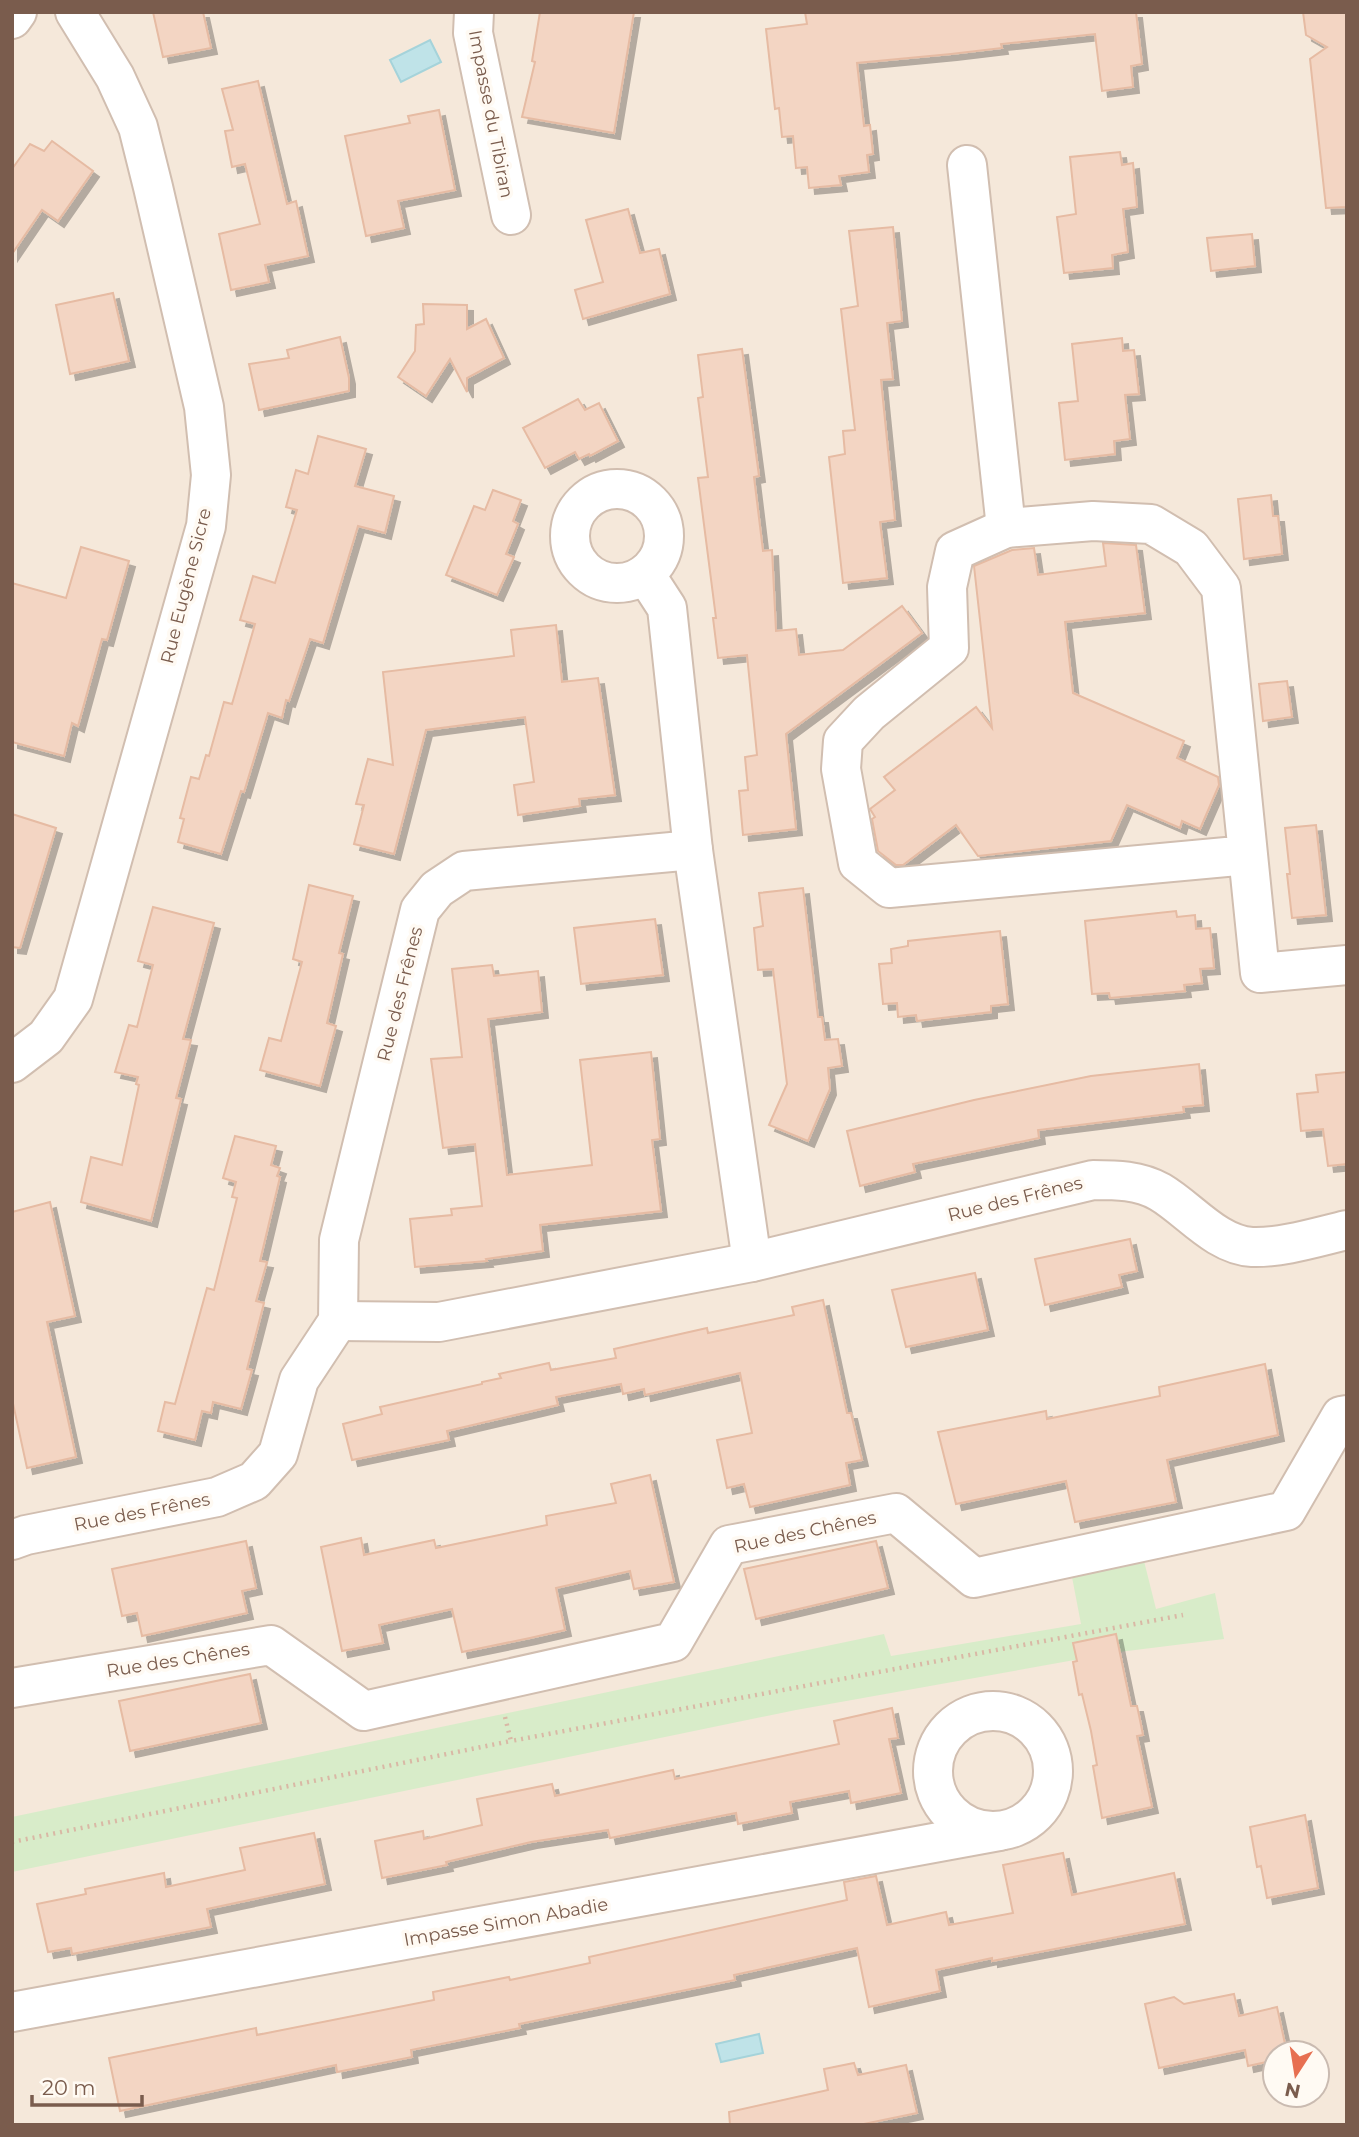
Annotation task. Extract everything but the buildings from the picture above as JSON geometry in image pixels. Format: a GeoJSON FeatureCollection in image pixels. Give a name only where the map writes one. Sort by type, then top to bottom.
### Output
{"type":"FeatureCollection","features":[{"type":"Feature","properties":{"kind":"street"},"geometry":{"type":"LineString","coordinates":[[12,19],[17,12]]}},
{"type":"Feature","properties":{"kind":"street","name":"Rue Eugène Sicre"},"geometry":{"type":"LineString","coordinates":[[12,1063],[46,1037],[73,999],[206,526],[211,475],[204,407],[138,127],[115,77],[75,12]]}},
{"type":"Feature","properties":{"kind":"street","name":"Impasse du Tibiran"},"geometry":{"type":"LineString","coordinates":[[474,12],[473,33],[511,215]]}},
{"type":"Feature","properties":{"kind":"street"},"geometry":{"type":"LineString","coordinates":[[967,165],[1006,528]]}},
{"type":"Feature","properties":{"kind":"street"},"geometry":{"type":"LineString","coordinates":[[1248,855],[889,888],[858,863],[841,769],[843,741],[869,713],[949,648],[947,587],[955,551],[1006,528],[1093,521],[1151,524],[1191,548],[1220,588],[1248,855],[1259,973],[1347,965]]}},
{"type":"Feature","properties":{"kind":"street"},"geometry":{"type":"LineString","coordinates":[[645,574],[667,608],[693,850],[752,1262]]}},
{"type":"Feature","properties":{"kind":"street","name":"Rue des Frênes"},"geometry":{"type":"LineString","coordinates":[[12,1540],[217,1497],[254,1481],[278,1454],[299,1380],[338,1321],[339,1240],[420,910],[437,889],[464,871],[693,850]]}},
{"type":"Feature","properties":{"kind":"street","name":"Rue des Frênes"},"geometry":{"type":"LineString","coordinates":[[338,1321],[439,1322],[752,1262],[1093,1180],[1131,1181],[1160,1192],[1219,1236],[1250,1247],[1285,1243],[1347,1230]]}},
{"type":"Feature","properties":{"kind":"street","name":"Rue des Chênes"},"geometry":{"type":"LineString","coordinates":[[12,1688],[271,1645],[364,1711],[673,1642],[729,1545],[895,1513],[974,1578],[1286,1511],[1341,1416],[1347,1415]]}},
{"type":"Feature","properties":{"kind":"street","name":"Impasse Simon Abadie"},"geometry":{"type":"LineString","coordinates":[[12,2012],[999,1831]]}},
{"type":"Feature","properties":{"kind":"path"},"geometry":{"type":"LineString","coordinates":[[12,1842],[511,1741],[1183,1615]]}},
{"type":"Feature","properties":{"kind":"path"},"geometry":{"type":"LineString","coordinates":[[496,1682],[511,1741]]}},
{"type":"Feature","properties":{"kind":"shaded area"},"geometry":{"type":"Polygon","coordinates":[[[12,12],[1347,12],[1347,2125],[12,2125],[12,12]]]}},
{"type":"Feature","properties":{"kind":"green space"},"geometry":{"type":"Polygon","coordinates":[[[1144,1561],[1156,1609],[1215,1593],[1224,1639],[1119,1652],[796,1710],[12,1872],[12,1817],[884,1634],[891,1656],[1081,1624],[1072,1577],[1144,1561]]]}},
{"type":"Feature","properties":{"kind":"water"},"geometry":{"type":"Polygon","coordinates":[[[430,40],[441,62],[401,82],[390,60],[430,40]]]}},
{"type":"Feature","properties":{"kind":"water"},"geometry":{"type":"Polygon","coordinates":[[[759,2034],[763,2053],[721,2062],[716,2044],[759,2034]]]}}]}
